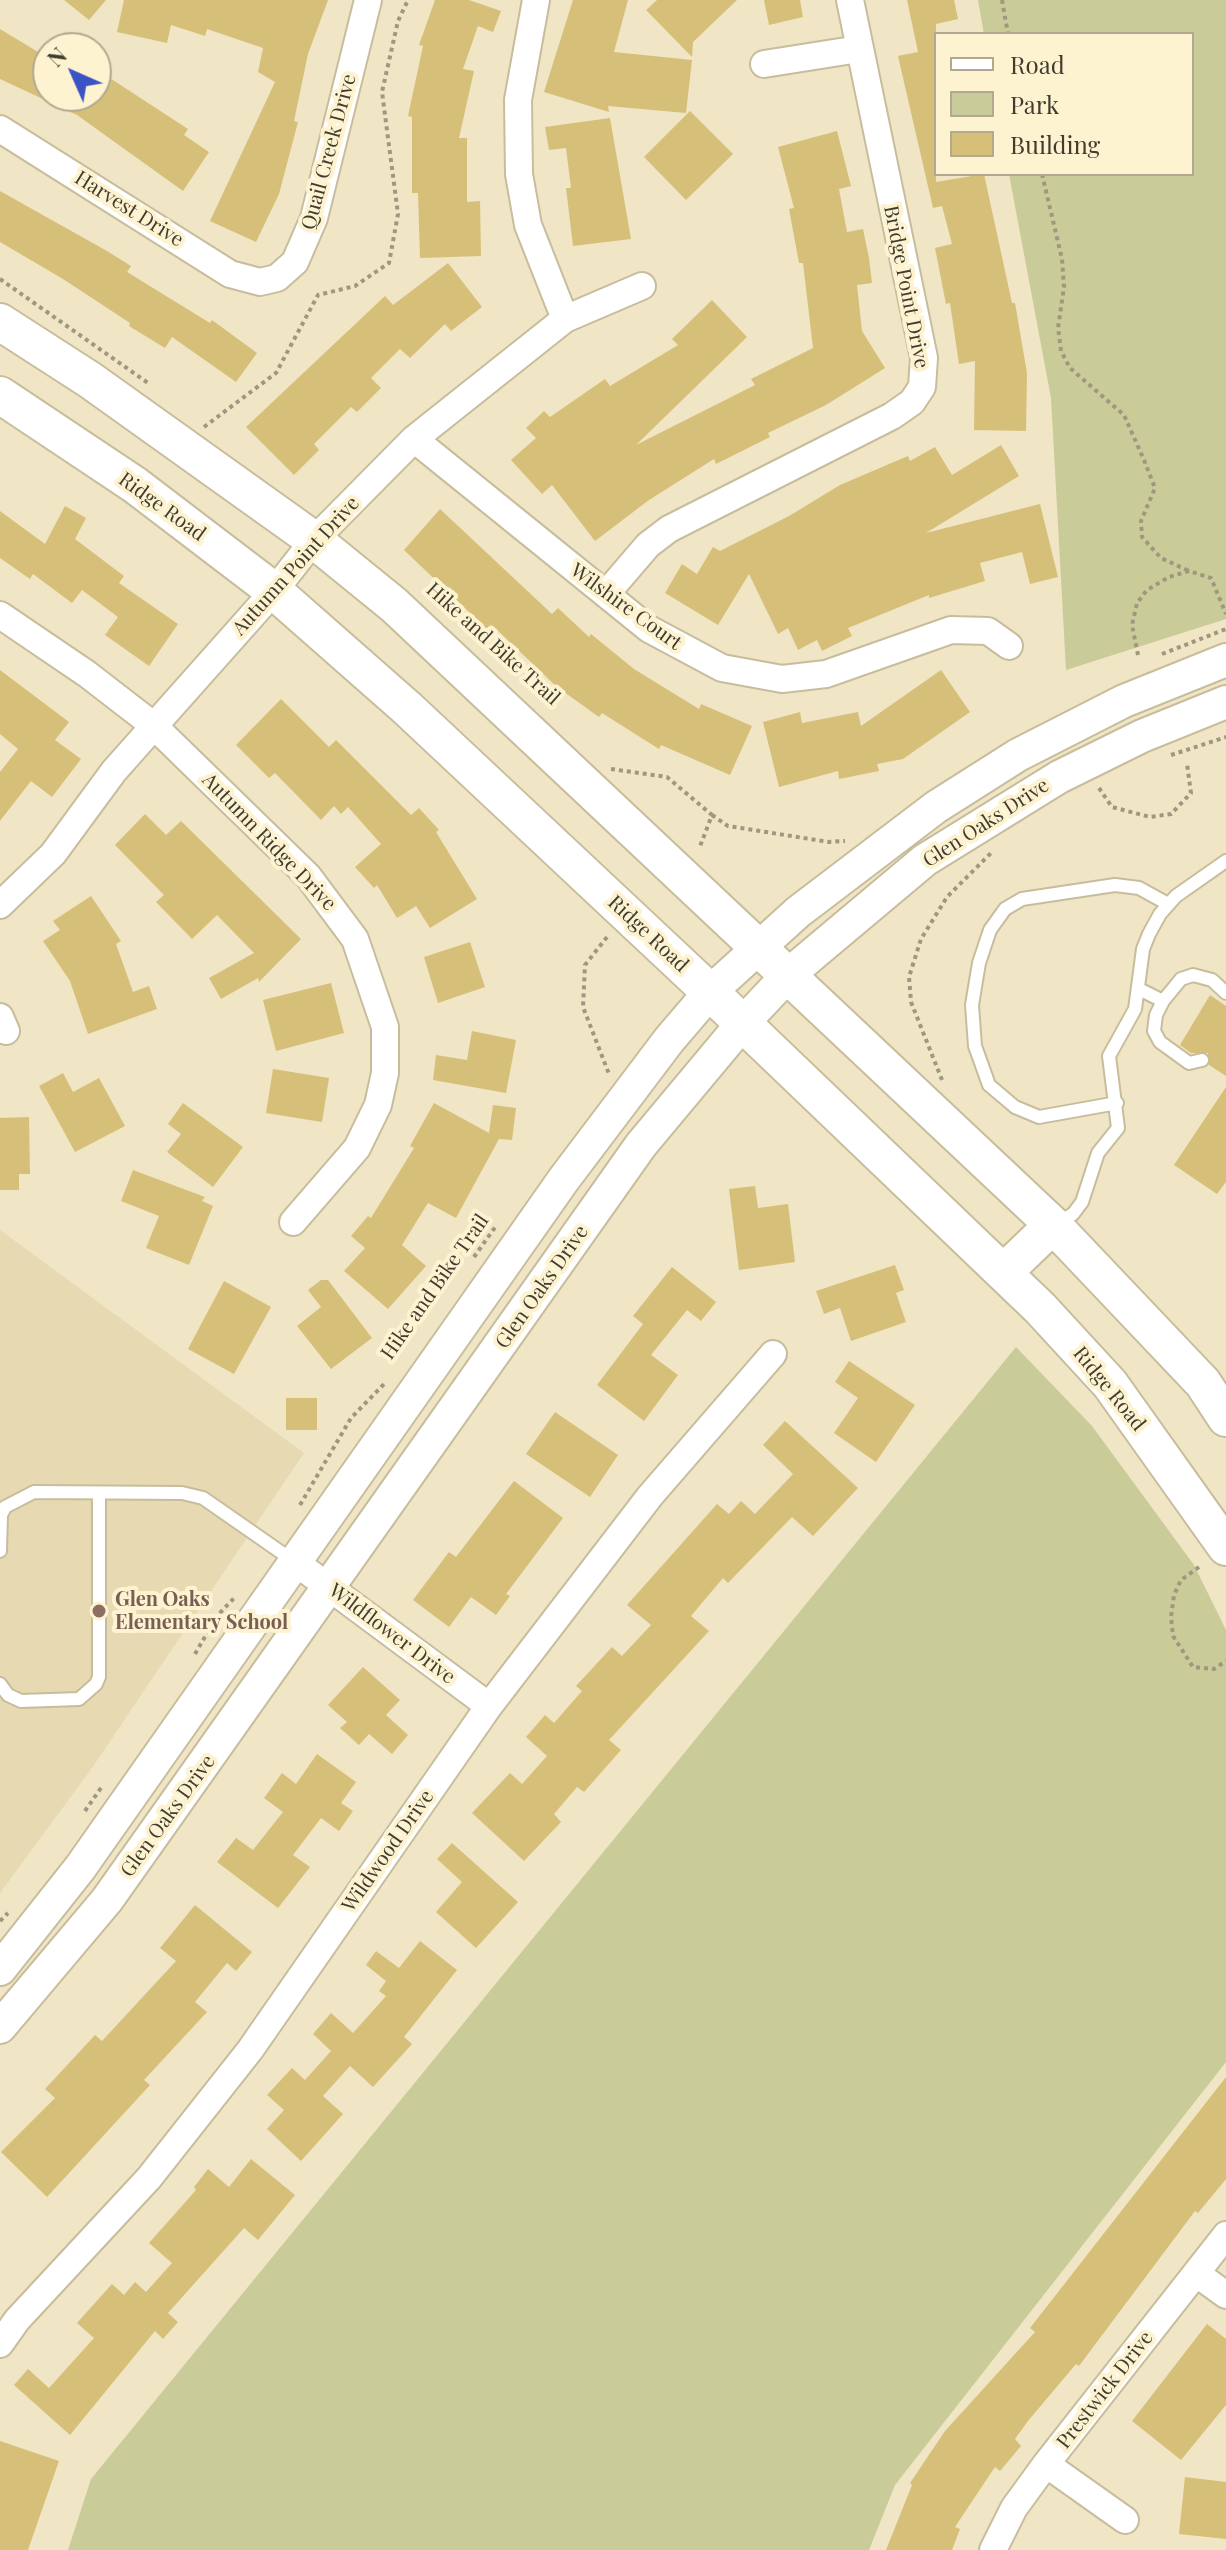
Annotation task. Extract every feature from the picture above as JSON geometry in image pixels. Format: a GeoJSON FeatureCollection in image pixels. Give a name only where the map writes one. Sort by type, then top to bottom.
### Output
{"type":"FeatureCollection","features":[{"type":"Feature","properties":{"kind":"main road"},"geometry":{"type":"LineString","coordinates":[[0,322],[90,380],[314,540],[394,605],[1053,1225],[1203,1383],[1226,1418]]}},
{"type":"Feature","properties":{"kind":"main road","name":"Ridge Road"},"geometry":{"type":"LineString","coordinates":[[0,395],[135,485],[274,591],[407,708],[1005,1271],[1110,1384],[1212,1557]]}},
{"type":"Feature","properties":{"kind":"main road"},"geometry":{"type":"LineString","coordinates":[[1005,1271],[1053,1225]]}},
{"type":"Feature","properties":{"kind":"street","name":"Quail Creek Drive"},"geometry":{"type":"LineString","coordinates":[[260,282],[287,271],[305,245],[368,0]]}},
{"type":"Feature","properties":{"kind":"street"},"geometry":{"type":"LineString","coordinates":[[536,0],[518,100],[519,174],[528,225],[565,319]]}},
{"type":"Feature","properties":{"kind":"street","name":"Bridge Point Drive"},"geometry":{"type":"LineString","coordinates":[[606,594],[648,545],[669,529],[892,416],[912,402],[922,387],[924,358],[850,0]]}},
{"type":"Feature","properties":{"kind":"street"},"geometry":{"type":"LineString","coordinates":[[764,64],[859,49]]}},
{"type":"Feature","properties":{"kind":"street","name":"Harvest Drive"},"geometry":{"type":"LineString","coordinates":[[0,129],[230,274],[260,282]]}},
{"type":"Feature","properties":{"kind":"street","name":"Autumn Point Drive"},"geometry":{"type":"LineString","coordinates":[[0,905],[53,854],[153,725],[274,591],[314,540],[414,439],[565,319],[642,286]]}},
{"type":"Feature","properties":{"kind":"street","name":"Wilshire Court"},"geometry":{"type":"LineString","coordinates":[[414,439],[649,629],[700,659],[758,676],[782,679],[826,674],[951,630],[988,631],[1009,646]]}},
{"type":"Feature","properties":{"kind":"street","name":"Autumn Ridge Drive"},"geometry":{"type":"LineString","coordinates":[[0,615],[153,725],[308,876],[337,910],[355,939],[379,1001],[386,1049],[378,1105],[357,1148],[293,1222]]}},
{"type":"Feature","properties":{"kind":"street","name":"Glen Oaks Drive"},"geometry":{"type":"LineString","coordinates":[[0,1969],[80,1868],[564,1179],[660,1051],[710,992],[865,858],[1018,755],[1124,701],[1226,660]]}},
{"type":"Feature","properties":{"kind":"street","name":"Glen Oaks Drive"},"geometry":{"type":"LineString","coordinates":[[0,2027],[107,1900],[641,1145],[742,1024],[788,975],[925,860],[993,815],[1100,756],[1226,702]]}},
{"type":"Feature","properties":{"kind":"street","name":"Wildwood Drive"},"geometry":{"type":"LineString","coordinates":[[0,2344],[17,2320],[149,2178],[250,2050],[489,1706],[650,1496],[773,1354]]}},
{"type":"Feature","properties":{"kind":"street","name":"Wildflower Drive"},"geometry":{"type":"LineString","coordinates":[[295,1562],[489,1706]]}},
{"type":"Feature","properties":{"kind":"street","name":"Prestwick Drive"},"geometry":{"type":"LineString","coordinates":[[993,2550],[1014,2508],[1046,2464],[1226,2235]]}},
{"type":"Feature","properties":{"kind":"street"},"geometry":{"type":"LineString","coordinates":[[1197,2274],[1226,2295]]}},
{"type":"Feature","properties":{"kind":"street"},"geometry":{"type":"LineString","coordinates":[[1046,2464],[1125,2520]]}},
{"type":"Feature","properties":{"kind":"lane"},"geometry":{"type":"LineString","coordinates":[[1053,1225],[1073,1214],[1082,1202],[1098,1153],[1118,1128],[1109,1056],[1135,1009],[1143,949],[1168,904],[1226,861]]}},
{"type":"Feature","properties":{"kind":"lane"},"geometry":{"type":"LineString","coordinates":[[1117,1103],[1039,1117],[1015,1107],[989,1085],[975,1046],[972,1005],[979,963],[990,930],[1005,909],[1022,899],[1115,885],[1139,888],[1168,904]]}},
{"type":"Feature","properties":{"kind":"lane"},"geometry":{"type":"LineString","coordinates":[[1202,1060],[1189,1063],[1160,1042],[1154,1031],[1156,1015],[1181,979],[1193,975],[1212,980],[1226,993]]}},
{"type":"Feature","properties":{"kind":"lane"},"geometry":{"type":"LineString","coordinates":[[1139,989],[1163,1001]]}},
{"type":"Feature","properties":{"kind":"lane"},"geometry":{"type":"LineString","coordinates":[[0,1551],[1,1515],[13,1500],[34,1492],[182,1493],[203,1498],[295,1562]]}},
{"type":"Feature","properties":{"kind":"lane"},"geometry":{"type":"LineString","coordinates":[[0,1684],[8,1695],[21,1701],[79,1699],[96,1684],[99,1493]]}},
{"type":"Feature","properties":{"kind":"path"},"geometry":{"type":"LineString","coordinates":[[204,427],[276,373],[318,295],[355,286],[389,263],[398,214],[382,92],[398,21],[408,0]]}},
{"type":"Feature","properties":{"kind":"path"},"geometry":{"type":"LineString","coordinates":[[1002,0],[1008,32]]}},
{"type":"Feature","properties":{"kind":"path"},"geometry":{"type":"LineString","coordinates":[[1042,176],[1062,259],[1061,351],[1070,368],[1124,415],[1144,460],[1155,488],[1141,521],[1142,537],[1161,558],[1211,578],[1226,614]]}},
{"type":"Feature","properties":{"kind":"path"},"geometry":{"type":"LineString","coordinates":[[1138,655],[1132,625],[1137,603],[1147,590],[1189,571]]}},
{"type":"Feature","properties":{"kind":"path"},"geometry":{"type":"LineString","coordinates":[[1167,757],[1226,737]]}},
{"type":"Feature","properties":{"kind":"path"},"geometry":{"type":"LineString","coordinates":[[1086,791],[1099,785],[1112,807],[1150,817],[1171,814],[1191,793],[1187,764]]}},
{"type":"Feature","properties":{"kind":"path"},"geometry":{"type":"LineString","coordinates":[[605,768],[667,777],[712,815],[699,849]]}},
{"type":"Feature","properties":{"kind":"path"},"geometry":{"type":"LineString","coordinates":[[947,1089],[932,1062],[911,1002],[909,977],[921,939],[947,897],[1004,841]]}},
{"type":"Feature","properties":{"kind":"path"},"geometry":{"type":"LineString","coordinates":[[607,937],[585,965],[583,1007],[612,1082]]}},
{"type":"Feature","properties":{"kind":"path","name":"Hike and Bike Trail"},"geometry":{"type":"LineString","coordinates":[[472,1261],[485,1238],[505,1216]]}},
{"type":"Feature","properties":{"kind":"path","name":"Hike and Bike Trail"},"geometry":{"type":"LineString","coordinates":[[299,1508],[351,1418],[389,1379]]}},
{"type":"Feature","properties":{"kind":"path"},"geometry":{"type":"LineString","coordinates":[[1212,1557],[1181,1580],[1174,1595],[1173,1636],[1193,1667],[1214,1669],[1226,1661]]}},
{"type":"Feature","properties":{"kind":"shaded area","name":"Glen Oaks Elementary School"},"geometry":{"type":"Polygon","coordinates":[[[0,1230],[304,1453],[92,1768],[0,1893],[0,1230]]]}},
{"type":"Feature","properties":{"kind":"green space"},"geometry":{"type":"Polygon","coordinates":[[[978,0],[1226,0],[1226,619],[1066,670],[1051,398],[1009,176],[1194,176],[1194,32],[984,32],[978,0]]]}},
{"type":"Feature","properties":{"kind":"green space"},"geometry":{"type":"Polygon","coordinates":[[[1016,1347],[1092,1426],[1194,1565],[1226,1630],[1226,2062],[895,2485],[869,2550],[68,2550],[91,2479],[1016,1347]]]}},
{"type":"Feature","properties":{"kind":"building"},"geometry":{"type":"Polygon","coordinates":[[[64,0],[106,0],[89,20],[64,0]]]}},
{"type":"Feature","properties":{"kind":"building"},"geometry":{"type":"Polygon","coordinates":[[[124,0],[328,0],[308,54],[294,121],[298,122],[279,194],[256,242],[210,221],[275,82],[258,72],[263,48],[207,29],[205,36],[171,25],[167,43],[117,32],[124,0]]]}},
{"type":"Feature","properties":{"kind":"building"},"geometry":{"type":"Polygon","coordinates":[[[435,0],[469,0],[501,11],[493,32],[478,26],[463,69],[474,71],[459,138],[467,138],[467,202],[480,201],[481,256],[420,258],[418,193],[412,193],[412,117],[408,116],[423,46],[419,45],[435,0]]]}},
{"type":"Feature","properties":{"kind":"building"},"geometry":{"type":"Polygon","coordinates":[[[573,0],[628,0],[614,52],[692,60],[686,113],[608,106],[609,112],[544,92],[573,0]]]}},
{"type":"Feature","properties":{"kind":"building"},"geometry":{"type":"Polygon","coordinates":[[[657,0],[737,0],[693,42],[692,57],[646,10],[657,0]]]}},
{"type":"Feature","properties":{"kind":"building"},"geometry":{"type":"Polygon","coordinates":[[[764,0],[800,0],[803,17],[769,25],[764,0]]]}},
{"type":"Feature","properties":{"kind":"building"},"geometry":{"type":"Polygon","coordinates":[[[907,0],[954,0],[958,19],[936,24],[934,32],[934,176],[936,182],[984,176],[1012,303],[1015,303],[1027,373],[1026,431],[974,430],[975,361],[959,364],[950,303],[946,304],[935,248],[952,244],[942,206],[933,208],[898,56],[918,52],[907,0]]]}},
{"type":"Feature","properties":{"kind":"building"},"geometry":{"type":"Polygon","coordinates":[[[0,29],[32,48],[32,94],[0,79],[0,29]]]}},
{"type":"Feature","properties":{"kind":"building"},"geometry":{"type":"Polygon","coordinates":[[[112,79],[188,129],[184,135],[209,152],[183,191],[71,112],[112,112],[112,79]]]}},
{"type":"Feature","properties":{"kind":"building"},"geometry":{"type":"Polygon","coordinates":[[[690,111],[733,154],[686,200],[644,157],[690,111]]]}},
{"type":"Feature","properties":{"kind":"building"},"geometry":{"type":"Polygon","coordinates":[[[610,118],[631,239],[573,246],[566,188],[571,188],[566,148],[549,150],[545,127],[610,118]]]}},
{"type":"Feature","properties":{"kind":"building"},"geometry":{"type":"Polygon","coordinates":[[[837,131],[851,186],[839,189],[847,232],[863,229],[869,258],[872,283],[857,285],[862,331],[885,368],[826,405],[768,433],[770,437],[716,464],[714,459],[649,500],[595,541],[552,485],[542,494],[511,460],[536,438],[526,428],[544,411],[550,417],[605,379],[610,386],[678,345],[672,339],[712,300],[747,337],[636,445],[755,385],[751,379],[813,348],[803,263],[799,263],[789,209],[794,208],[778,147],[837,131]]]}},
{"type":"Feature","properties":{"kind":"building"},"geometry":{"type":"Polygon","coordinates":[[[0,191],[131,266],[127,272],[210,323],[212,320],[257,353],[236,382],[172,337],[165,348],[129,326],[130,323],[63,279],[0,242],[0,191]]]}},
{"type":"Feature","properties":{"kind":"building"},"geometry":{"type":"Polygon","coordinates":[[[448,263],[482,307],[451,331],[445,324],[410,358],[400,349],[371,378],[381,388],[357,412],[351,407],[314,444],[319,450],[294,475],[246,427],[385,296],[393,305],[448,263]]]}},
{"type":"Feature","properties":{"kind":"building"},"geometry":{"type":"Polygon","coordinates":[[[1001,445],[1019,476],[926,533],[1040,504],[1058,577],[1030,584],[1022,552],[980,563],[985,581],[929,598],[929,595],[848,628],[852,636],[822,651],[817,640],[798,650],[788,628],[778,634],[749,574],[718,625],[665,593],[682,564],[697,574],[713,547],[720,551],[789,516],[840,485],[908,456],[910,461],[935,447],[952,475],[1001,445]]]}},
{"type":"Feature","properties":{"kind":"building"},"geometry":{"type":"Polygon","coordinates":[[[65,506],[86,518],[75,539],[124,576],[119,583],[178,624],[149,666],[105,635],[118,617],[82,590],[72,603],[33,574],[30,579],[0,558],[0,511],[45,544],[65,506]]]}},
{"type":"Feature","properties":{"kind":"building"},"geometry":{"type":"Polygon","coordinates":[[[440,509],[552,614],[558,608],[589,637],[591,634],[634,669],[699,709],[701,704],[752,726],[730,775],[661,745],[659,749],[602,713],[599,717],[557,687],[494,627],[489,631],[404,550],[440,509]]]}},
{"type":"Feature","properties":{"kind":"building"},"geometry":{"type":"Polygon","coordinates":[[[0,670],[69,722],[55,740],[81,759],[52,797],[31,781],[0,821],[0,772],[18,749],[0,734],[0,670]]]}},
{"type":"Feature","properties":{"kind":"building"},"geometry":{"type":"Polygon","coordinates":[[[941,670],[970,712],[903,759],[877,764],[879,771],[839,779],[838,771],[779,787],[763,722],[800,712],[802,723],[858,712],[861,726],[941,670]]]}},
{"type":"Feature","properties":{"kind":"building"},"geometry":{"type":"Polygon","coordinates":[[[281,699],[329,747],[336,740],[411,815],[419,808],[439,830],[436,832],[477,899],[430,928],[416,906],[397,918],[377,885],[374,888],[355,867],[381,844],[348,807],[341,814],[334,806],[321,820],[275,773],[269,778],[236,745],[281,699]]]}},
{"type":"Feature","properties":{"kind":"building"},"geometry":{"type":"Polygon","coordinates":[[[145,814],[166,835],[181,821],[301,939],[259,982],[258,978],[221,999],[209,978],[254,953],[217,915],[192,939],[156,902],[164,895],[115,845],[145,814]]]}},
{"type":"Feature","properties":{"kind":"building"},"geometry":{"type":"Polygon","coordinates":[[[91,896],[121,941],[116,944],[133,992],[149,986],[157,1009],[88,1034],[70,981],[43,941],[60,930],[53,921],[91,896]]]}},
{"type":"Feature","properties":{"kind":"building"},"geometry":{"type":"Polygon","coordinates":[[[470,942],[485,987],[438,1003],[424,957],[470,942]]]}},
{"type":"Feature","properties":{"kind":"building"},"geometry":{"type":"Polygon","coordinates":[[[331,983],[344,1033],[276,1051],[263,1000],[331,983]]]}},
{"type":"Feature","properties":{"kind":"building"},"geometry":{"type":"Polygon","coordinates":[[[1210,995],[1226,1006],[1226,1076],[1209,1065],[1208,1053],[1191,1053],[1180,1045],[1210,995]]]}},
{"type":"Feature","properties":{"kind":"building"},"geometry":{"type":"Polygon","coordinates":[[[472,1031],[516,1040],[506,1093],[433,1080],[436,1055],[467,1060],[472,1031]]]}},
{"type":"Feature","properties":{"kind":"building"},"geometry":{"type":"Polygon","coordinates":[[[273,1069],[329,1078],[322,1122],[266,1113],[273,1069]]]}},
{"type":"Feature","properties":{"kind":"building"},"geometry":{"type":"Polygon","coordinates":[[[63,1073],[73,1092],[99,1078],[125,1126],[75,1152],[39,1086],[63,1073]]]}},
{"type":"Feature","properties":{"kind":"building"},"geometry":{"type":"Polygon","coordinates":[[[1226,1087],[1226,1182],[1217,1194],[1174,1165],[1226,1087]]]}},
{"type":"Feature","properties":{"kind":"building"},"geometry":{"type":"Polygon","coordinates":[[[183,1103],[243,1147],[213,1187],[167,1152],[181,1134],[168,1124],[183,1103]]]}},
{"type":"Feature","properties":{"kind":"building"},"geometry":{"type":"Polygon","coordinates":[[[434,1103],[489,1133],[493,1105],[516,1108],[512,1140],[499,1139],[456,1218],[428,1203],[402,1245],[426,1266],[388,1309],[344,1271],[365,1248],[351,1236],[368,1216],[371,1218],[414,1148],[410,1146],[434,1103]]]}},
{"type":"Feature","properties":{"kind":"building"},"geometry":{"type":"Polygon","coordinates":[[[29,1117],[30,1174],[19,1174],[19,1190],[0,1190],[0,1118],[29,1117]]]}},
{"type":"Feature","properties":{"kind":"building"},"geometry":{"type":"Polygon","coordinates":[[[133,1170],[205,1197],[202,1201],[213,1206],[189,1265],[146,1248],[159,1216],[121,1201],[133,1170]]]}},
{"type":"Feature","properties":{"kind":"building"},"geometry":{"type":"Polygon","coordinates":[[[755,1186],[758,1208],[788,1204],[795,1262],[739,1270],[729,1189],[755,1186]]]}},
{"type":"Feature","properties":{"kind":"building"},"geometry":{"type":"Polygon","coordinates":[[[895,1265],[904,1290],[896,1293],[906,1322],[851,1341],[840,1308],[824,1314],[816,1291],[895,1265]]]}},
{"type":"Feature","properties":{"kind":"building"},"geometry":{"type":"Polygon","coordinates":[[[672,1267],[716,1302],[701,1321],[687,1310],[651,1355],[678,1375],[644,1421],[597,1385],[643,1324],[633,1316],[672,1267]]]}},
{"type":"Feature","properties":{"kind":"building"},"geometry":{"type":"Polygon","coordinates":[[[321,1280],[328,1280],[372,1338],[331,1369],[297,1326],[321,1307],[308,1290],[321,1280]]]}},
{"type":"Feature","properties":{"kind":"building"},"geometry":{"type":"Polygon","coordinates":[[[224,1281],[271,1307],[234,1374],[188,1349],[224,1281]]]}},
{"type":"Feature","properties":{"kind":"building"},"geometry":{"type":"Polygon","coordinates":[[[849,1361],[915,1405],[876,1462],[834,1433],[858,1398],[835,1382],[849,1361]]]}},
{"type":"Feature","properties":{"kind":"building"},"geometry":{"type":"Polygon","coordinates":[[[286,1398],[317,1398],[317,1430],[286,1430],[286,1398]]]}},
{"type":"Feature","properties":{"kind":"building"},"geometry":{"type":"Polygon","coordinates":[[[555,1412],[618,1455],[590,1497],[526,1454],[555,1412]]]}},
{"type":"Feature","properties":{"kind":"building"},"geometry":{"type":"Polygon","coordinates":[[[785,1421],[858,1488],[813,1536],[792,1517],[728,1583],[723,1578],[691,1616],[709,1631],[609,1740],[621,1750],[584,1792],[577,1787],[554,1814],[561,1822],[524,1861],[472,1813],[510,1773],[522,1784],[547,1756],[526,1737],[545,1715],[554,1723],[582,1691],[576,1686],[612,1647],[622,1656],[651,1625],[627,1605],[717,1504],[729,1514],[741,1501],[755,1514],[793,1474],[763,1445],[785,1421]]]}},
{"type":"Feature","properties":{"kind":"building"},"geometry":{"type":"Polygon","coordinates":[[[514,1481],[563,1518],[506,1594],[510,1596],[496,1615],[471,1597],[449,1627],[413,1600],[449,1552],[456,1557],[514,1481]]]}},
{"type":"Feature","properties":{"kind":"building"},"geometry":{"type":"Polygon","coordinates":[[[363,1667],[400,1700],[386,1715],[408,1735],[392,1754],[369,1734],[359,1745],[340,1728],[347,1722],[328,1705],[363,1667]]]}},
{"type":"Feature","properties":{"kind":"building"},"geometry":{"type":"Polygon","coordinates":[[[317,1754],[356,1782],[341,1803],[353,1811],[339,1831],[321,1818],[293,1855],[310,1867],[278,1908],[217,1862],[236,1838],[253,1850],[283,1812],[264,1798],[282,1773],[296,1784],[317,1754]]]}},
{"type":"Feature","properties":{"kind":"building"},"geometry":{"type":"Polygon","coordinates":[[[452,1843],[518,1902],[476,1948],[436,1912],[462,1882],[437,1859],[452,1843]]]}},
{"type":"Feature","properties":{"kind":"building"},"geometry":{"type":"Polygon","coordinates":[[[195,1905],[252,1952],[236,1971],[227,1963],[195,2002],[207,2012],[144,2080],[150,2085],[47,2197],[1,2152],[55,2098],[45,2089],[95,2035],[102,2041],[176,1961],[160,1948],[195,1905]]]}},
{"type":"Feature","properties":{"kind":"building"},"geometry":{"type":"Polygon","coordinates":[[[420,1941],[457,1970],[404,2037],[412,2044],[373,2087],[350,2066],[323,2096],[343,2114],[301,2161],[267,2129],[284,2110],[267,2095],[292,2068],[305,2080],[331,2051],[313,2034],[331,2013],[353,2033],[386,1996],[379,1991],[386,1981],[366,1965],[376,1951],[399,1968],[420,1941]]]}},
{"type":"Feature","properties":{"kind":"building"},"geometry":{"type":"Polygon","coordinates":[[[1226,2077],[1226,2179],[1198,2213],[1195,2211],[1079,2366],[1076,2364],[1028,2421],[1015,2439],[1021,2446],[1000,2471],[995,2467],[955,2527],[960,2529],[952,2550],[886,2550],[912,2485],[910,2483],[945,2431],[1035,2332],[1030,2328],[1226,2077]]]}},
{"type":"Feature","properties":{"kind":"building"},"geometry":{"type":"Polygon","coordinates":[[[251,2159],[295,2195],[258,2240],[244,2228],[168,2313],[178,2322],[163,2339],[155,2331],[70,2435],[14,2385],[28,2369],[49,2388],[94,2338],[77,2323],[112,2284],[124,2295],[135,2282],[146,2292],[172,2263],[149,2243],[196,2190],[194,2187],[208,2169],[229,2187],[251,2159]]]}},
{"type":"Feature","properties":{"kind":"building"},"geometry":{"type":"Polygon","coordinates":[[[1207,2324],[1226,2339],[1226,2405],[1181,2460],[1132,2421],[1207,2324]]]}},
{"type":"Feature","properties":{"kind":"building"},"geometry":{"type":"Polygon","coordinates":[[[0,2441],[59,2461],[28,2550],[0,2550],[0,2441]]]}},
{"type":"Feature","properties":{"kind":"building"},"geometry":{"type":"Polygon","coordinates":[[[1185,2477],[1226,2482],[1226,2539],[1179,2534],[1185,2477]]]}},
{"type":"Feature","properties":{"kind":"place","name":"Glen Oaks Elementary School"},"geometry":{"type":"Point","coordinates":[99,1611]}}]}
